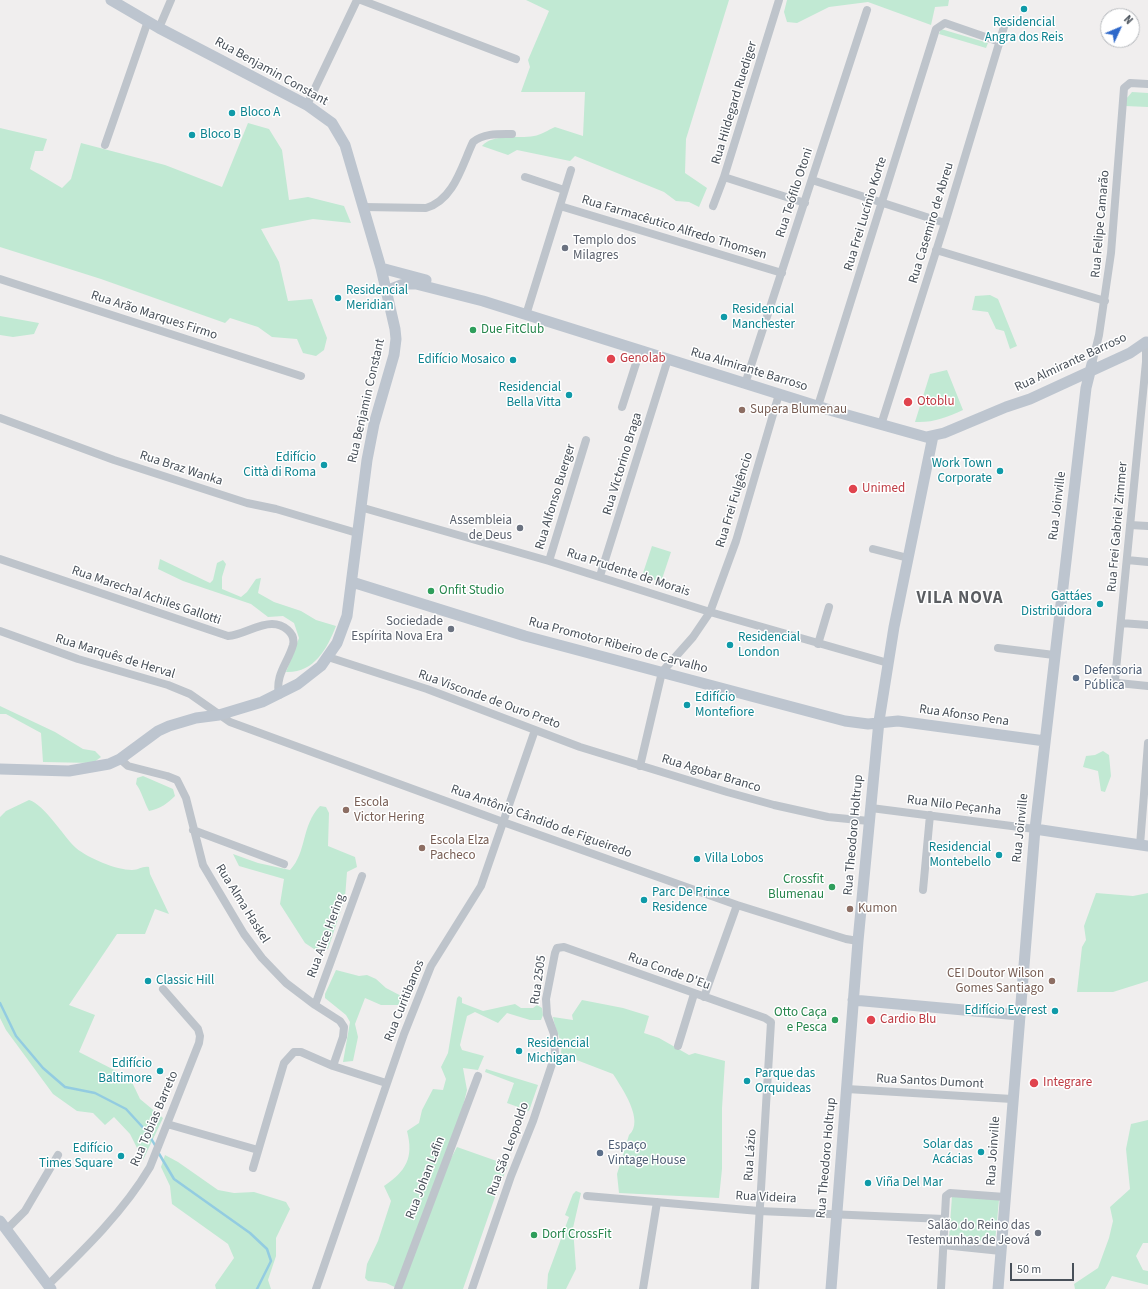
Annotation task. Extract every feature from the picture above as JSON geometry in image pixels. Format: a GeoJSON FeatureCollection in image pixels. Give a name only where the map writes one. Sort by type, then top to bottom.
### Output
{"type":"FeatureCollection","features":[{"type":"Feature","properties":{"kind":"main road","name":"Rua Benjamin Constant"},"geometry":{"type":"LineString","coordinates":[[0,769],[68,771],[98,767],[120,759],[158,731],[169,726],[196,718],[219,716],[255,705],[279,695],[311,674],[328,657],[342,632],[352,582],[360,507],[374,424],[394,355],[396,339],[381,268],[364,207],[350,158],[342,138],[327,118],[307,105],[160,28],[111,0]]}},
{"type":"Feature","properties":{"kind":"main road","name":"Rua Almirante Barroso"},"geometry":{"type":"LineString","coordinates":[[381,268],[459,290],[483,301]]}},
{"type":"Feature","properties":{"kind":"main road","name":"Rua Almirante Barroso"},"geometry":{"type":"LineString","coordinates":[[386,291],[404,284],[416,284],[483,301],[745,384],[920,436],[932,436],[1030,399],[1091,368],[1130,353],[1147,341]]}},
{"type":"Feature","properties":{"kind":"main road","name":"Rua Joinville"},"geometry":{"type":"LineString","coordinates":[[998,1289],[1012,1099],[1035,829],[1086,388],[1091,368]]}},
{"type":"Feature","properties":{"kind":"main road","name":"Rua Theodoro Holtrup"},"geometry":{"type":"LineString","coordinates":[[831,1289],[831,1271],[837,1213],[853,1000],[879,722],[888,663],[932,436]]}},
{"type":"Feature","properties":{"kind":"main road","name":"Rua Promotor Ribeiro de Carvalho"},"geometry":{"type":"LineString","coordinates":[[352,582],[525,636],[836,719],[868,724],[879,722]]}},
{"type":"Feature","properties":{"kind":"main road","name":"Rua Afonso Pena"},"geometry":{"type":"LineString","coordinates":[[879,722],[898,721],[1044,741]]}},
{"type":"Feature","properties":{"kind":"main road"},"geometry":{"type":"LineString","coordinates":[[1035,829],[1144,846]]}},
{"type":"Feature","properties":{"kind":"main road"},"geometry":{"type":"LineString","coordinates":[[853,1000],[1019,1015]]}},
{"type":"Feature","properties":{"kind":"main road"},"geometry":{"type":"LineString","coordinates":[[3,1225],[50,1287]]}},
{"type":"Feature","properties":{"kind":"street"},"geometry":{"type":"LineString","coordinates":[[160,28],[171,0]]}},
{"type":"Feature","properties":{"kind":"street"},"geometry":{"type":"LineString","coordinates":[[307,105],[357,0]]}},
{"type":"Feature","properties":{"kind":"street"},"geometry":{"type":"LineString","coordinates":[[361,0],[516,59]]}},
{"type":"Feature","properties":{"kind":"street","name":"Rua Hildegard Ruediger"},"geometry":{"type":"LineString","coordinates":[[779,0],[724,177],[805,203]]}},
{"type":"Feature","properties":{"kind":"street","name":"Rua Teófilo Otoni"},"geometry":{"type":"LineString","coordinates":[[745,384],[867,10]]}},
{"type":"Feature","properties":{"kind":"street"},"geometry":{"type":"LineString","coordinates":[[105,145],[148,21]]}},
{"type":"Feature","properties":{"kind":"street","name":"Rua Frei Lucínio Korte"},"geometry":{"type":"LineString","coordinates":[[818,406],[936,29],[945,23],[1000,42]]}},
{"type":"Feature","properties":{"kind":"street","name":"Rua Casemiro de Abreu"},"geometry":{"type":"LineString","coordinates":[[880,425],[945,223],[1004,27]]}},
{"type":"Feature","properties":{"kind":"street","name":"Rua Felipe Camarão"},"geometry":{"type":"LineString","coordinates":[[1091,368],[1097,347],[1112,253],[1124,88],[1130,83],[1148,84]]}},
{"type":"Feature","properties":{"kind":"street"},"geometry":{"type":"LineString","coordinates":[[364,207],[426,208],[435,206],[450,190],[473,142],[478,138],[490,135],[512,134]]}},
{"type":"Feature","properties":{"kind":"street"},"geometry":{"type":"LineString","coordinates":[[526,315],[570,170]]}},
{"type":"Feature","properties":{"kind":"street"},"geometry":{"type":"LineString","coordinates":[[525,177],[564,190]]}},
{"type":"Feature","properties":{"kind":"street"},"geometry":{"type":"LineString","coordinates":[[713,206],[724,177]]}},
{"type":"Feature","properties":{"kind":"street"},"geometry":{"type":"LineString","coordinates":[[812,180],[945,223]]}},
{"type":"Feature","properties":{"kind":"street","name":"Rua Farmacêutico Alfredo Thomsen"},"geometry":{"type":"LineString","coordinates":[[560,206],[782,273]]}},
{"type":"Feature","properties":{"kind":"street"},"geometry":{"type":"LineString","coordinates":[[936,250],[1105,301]]}},
{"type":"Feature","properties":{"kind":"street","name":"Rua Arão Marques Firmo"},"geometry":{"type":"LineString","coordinates":[[0,278],[301,376]]}},
{"type":"Feature","properties":{"kind":"street","name":"Rua Frei Gabriel Zimmer"},"geometry":{"type":"LineString","coordinates":[[1147,341],[1144,417],[1130,525],[1115,680],[1118,683],[1148,686]]}},
{"type":"Feature","properties":{"kind":"street"},"geometry":{"type":"LineString","coordinates":[[622,407],[640,351]]}},
{"type":"Feature","properties":{"kind":"street","name":"Rua Victorino Braga"},"geometry":{"type":"LineString","coordinates":[[600,576],[668,359]]}},
{"type":"Feature","properties":{"kind":"street","name":"Rua Frei Fulgêncio"},"geometry":{"type":"LineString","coordinates":[[662,672],[693,637],[710,612],[738,536],[779,394]]}},
{"type":"Feature","properties":{"kind":"street","name":"Rua Braz Wanka"},"geometry":{"type":"LineString","coordinates":[[0,418],[114,460],[247,503],[276,509],[357,533]]}},
{"type":"Feature","properties":{"kind":"street","name":"Rua Alfonso Buerger"},"geometry":{"type":"LineString","coordinates":[[549,561],[586,440]]}},
{"type":"Feature","properties":{"kind":"street","name":"Rua Prudente de Morais"},"geometry":{"type":"LineString","coordinates":[[360,507],[600,576],[710,612],[888,663]]}},
{"type":"Feature","properties":{"kind":"street"},"geometry":{"type":"LineString","coordinates":[[1130,525],[1148,526]]}},
{"type":"Feature","properties":{"kind":"street"},"geometry":{"type":"LineString","coordinates":[[873,549],[908,558]]}},
{"type":"Feature","properties":{"kind":"street","name":"Rua Marechal Achiles Gallotti"},"geometry":{"type":"LineString","coordinates":[[0,559],[228,636],[272,624],[281,626],[289,630],[293,637],[293,645],[278,681],[279,695]]}},
{"type":"Feature","properties":{"kind":"street"},"geometry":{"type":"LineString","coordinates":[[1127,560],[1148,562]]}},
{"type":"Feature","properties":{"kind":"street"},"geometry":{"type":"LineString","coordinates":[[818,644],[829,607]]}},
{"type":"Feature","properties":{"kind":"street"},"geometry":{"type":"LineString","coordinates":[[1121,624],[1148,625]]}},
{"type":"Feature","properties":{"kind":"street","name":"Rua Marquês de Herval"},"geometry":{"type":"LineString","coordinates":[[0,631],[78,659],[168,685],[190,694],[219,716]]}},
{"type":"Feature","properties":{"kind":"street"},"geometry":{"type":"LineString","coordinates":[[998,648],[1054,655]]}},
{"type":"Feature","properties":{"kind":"street","name":"Rua Visconde de Ouro Preto"},"geometry":{"type":"LineString","coordinates":[[328,657],[427,689],[580,747],[640,766]]}},
{"type":"Feature","properties":{"kind":"street","name":"Rua Agobar Branco"},"geometry":{"type":"LineString","coordinates":[[662,672],[640,766],[774,806],[828,817],[869,821]]}},
{"type":"Feature","properties":{"kind":"street","name":"Rua Antônio Cândido de Figueiredo"},"geometry":{"type":"LineString","coordinates":[[219,716],[238,725],[503,822],[737,905],[846,939],[858,941]]}},
{"type":"Feature","properties":{"kind":"street","name":"Rua Curitibanos"},"geometry":{"type":"LineString","coordinates":[[316,1289],[386,1083],[431,966],[481,886],[535,730]]}},
{"type":"Feature","properties":{"kind":"street"},"geometry":{"type":"LineString","coordinates":[[1144,846],[1148,743]]}},
{"type":"Feature","properties":{"kind":"street","name":"Rua Alma Haskel"},"geometry":{"type":"LineString","coordinates":[[120,759],[128,766],[177,780],[186,798],[203,865],[244,934],[274,972],[315,1005],[340,1021],[344,1027],[344,1037],[333,1066]]}},
{"type":"Feature","properties":{"kind":"street","name":"Rua Nilo Peçanha"},"geometry":{"type":"LineString","coordinates":[[871,808],[1035,829]]}},
{"type":"Feature","properties":{"kind":"street"},"geometry":{"type":"LineString","coordinates":[[923,890],[930,816]]}},
{"type":"Feature","properties":{"kind":"street"},"geometry":{"type":"LineString","coordinates":[[193,830],[284,864]]}},
{"type":"Feature","properties":{"kind":"street","name":"Rua Alice Hering"},"geometry":{"type":"LineString","coordinates":[[315,1005],[362,876]]}},
{"type":"Feature","properties":{"kind":"street"},"geometry":{"type":"LineString","coordinates":[[704,997],[737,905]]}},
{"type":"Feature","properties":{"kind":"street","name":"Rua Conde D'Eu"},"geometry":{"type":"LineString","coordinates":[[557,948],[564,947],[765,1018],[771,1022]]}},
{"type":"Feature","properties":{"kind":"street","name":"Rua 2505"},"geometry":{"type":"LineString","coordinates":[[547,1016],[546,999],[557,948]]}},
{"type":"Feature","properties":{"kind":"street","name":"Rua Tobias Barreto"},"geometry":{"type":"LineString","coordinates":[[50,1287],[112,1218],[140,1184],[150,1167],[161,1141],[199,1043],[200,1036],[198,1029],[163,989]]}},
{"type":"Feature","properties":{"kind":"street"},"geometry":{"type":"LineString","coordinates":[[678,1046],[694,994]]}},
{"type":"Feature","properties":{"kind":"street","name":"Rua São Leopoldo"},"geometry":{"type":"LineString","coordinates":[[472,1289],[511,1176],[533,1121],[554,1055],[554,1034],[547,1016]]}},
{"type":"Feature","properties":{"kind":"street","name":"Rua Lázio"},"geometry":{"type":"LineString","coordinates":[[755,1289],[771,1022]]}},
{"type":"Feature","properties":{"kind":"street"},"geometry":{"type":"LineString","coordinates":[[253,1168],[284,1063],[294,1052],[301,1052],[333,1066],[386,1083]]}},
{"type":"Feature","properties":{"kind":"street","name":"Rua Johan Lafin"},"geometry":{"type":"LineString","coordinates":[[398,1289],[478,1076]]}},
{"type":"Feature","properties":{"kind":"street","name":"Rua Santos Dumont"},"geometry":{"type":"LineString","coordinates":[[847,1088],[1012,1099]]}},
{"type":"Feature","properties":{"kind":"street"},"geometry":{"type":"LineString","coordinates":[[167,1124],[258,1150]]}},
{"type":"Feature","properties":{"kind":"street"},"geometry":{"type":"LineString","coordinates":[[3,1225],[25,1211],[58,1155]]}},
{"type":"Feature","properties":{"kind":"street"},"geometry":{"type":"LineString","coordinates":[[941,1289],[946,1196],[950,1193],[1005,1197]]}},
{"type":"Feature","properties":{"kind":"street","name":"Rua Videira"},"geometry":{"type":"LineString","coordinates":[[587,1196],[759,1211],[837,1213],[944,1219]]}},
{"type":"Feature","properties":{"kind":"street"},"geometry":{"type":"LineString","coordinates":[[643,1289],[657,1202]]}},
{"type":"Feature","properties":{"kind":"street"},"geometry":{"type":"LineString","coordinates":[[943,1245],[1001,1251]]}},
{"type":"Feature","properties":{"kind":"green space"},"geometry":{"type":"Polygon","coordinates":[[[526,0],[729,0],[686,139],[685,173],[707,188],[699,207],[689,202],[676,201],[664,192],[575,156],[570,161],[517,150],[508,155],[482,146],[493,139],[534,136],[542,134],[555,127],[583,136],[585,92],[521,92],[530,67],[528,60],[549,11],[526,0]]]}},
{"type":"Feature","properties":{"kind":"green space"},"geometry":{"type":"Polygon","coordinates":[[[787,0],[949,0],[948,6],[935,7],[931,25],[868,2],[829,7],[797,23],[787,22],[784,12],[787,0]]]}},
{"type":"Feature","properties":{"kind":"green space"},"geometry":{"type":"Polygon","coordinates":[[[941,29],[988,43],[986,48],[939,34],[941,29]]]}},
{"type":"Feature","properties":{"kind":"green space"},"geometry":{"type":"Polygon","coordinates":[[[1132,92],[1148,93],[1148,107],[1125,106],[1126,99],[1132,92]]]}},
{"type":"Feature","properties":{"kind":"green space"},"geometry":{"type":"Polygon","coordinates":[[[248,123],[269,129],[282,150],[289,200],[308,197],[344,206],[351,223],[313,219],[261,229],[279,262],[288,301],[312,299],[327,338],[324,350],[316,356],[303,353],[297,339],[272,337],[258,327],[230,318],[225,323],[101,279],[0,247],[0,128],[47,139],[43,151],[35,151],[30,169],[62,188],[71,179],[81,143],[165,165],[222,187],[248,123]]]}},
{"type":"Feature","properties":{"kind":"green space"},"geometry":{"type":"Polygon","coordinates":[[[990,295],[998,299],[1017,346],[1010,349],[1004,331],[996,329],[988,312],[972,310],[975,296],[990,295]]]}},
{"type":"Feature","properties":{"kind":"green space"},"geometry":{"type":"Polygon","coordinates":[[[0,316],[39,323],[34,334],[13,337],[0,335],[0,316]]]}},
{"type":"Feature","properties":{"kind":"green space"},"geometry":{"type":"Polygon","coordinates":[[[947,370],[963,410],[934,420],[915,422],[930,374],[947,370]]]}},
{"type":"Feature","properties":{"kind":"green space"},"geometry":{"type":"Polygon","coordinates":[[[652,546],[671,552],[661,582],[642,576],[652,546]]]}},
{"type":"Feature","properties":{"kind":"green space"},"geometry":{"type":"Polygon","coordinates":[[[160,559],[210,583],[213,580],[217,563],[223,560],[226,564],[222,577],[222,589],[241,597],[247,592],[256,579],[261,578],[258,593],[274,602],[301,611],[316,620],[336,626],[324,651],[312,664],[296,671],[286,672],[299,638],[294,623],[283,616],[268,617],[251,604],[183,581],[158,569],[160,559]]]}},
{"type":"Feature","properties":{"kind":"green space"},"geometry":{"type":"Polygon","coordinates":[[[0,706],[55,732],[83,749],[95,751],[101,757],[93,763],[43,762],[41,733],[6,714],[0,714],[0,706]]]}},
{"type":"Feature","properties":{"kind":"green space"},"geometry":{"type":"Polygon","coordinates":[[[1103,751],[1109,755],[1111,776],[1105,792],[1101,791],[1098,771],[1083,767],[1086,756],[1095,755],[1103,751]]]}},
{"type":"Feature","properties":{"kind":"green space"},"geometry":{"type":"Polygon","coordinates":[[[143,776],[173,789],[175,796],[164,805],[149,811],[136,784],[137,778],[143,776]]]}},
{"type":"Feature","properties":{"kind":"green space"},"geometry":{"type":"Polygon","coordinates":[[[29,800],[35,803],[47,814],[76,848],[88,856],[102,863],[118,868],[134,870],[149,867],[150,874],[169,914],[155,909],[145,934],[117,934],[69,1005],[95,1015],[79,1052],[130,1078],[140,1099],[163,1118],[143,1160],[130,1134],[114,1117],[105,1125],[93,1113],[77,1111],[53,1094],[6,1030],[0,1018],[0,817],[6,811],[29,800]]]}},
{"type":"Feature","properties":{"kind":"green space"},"geometry":{"type":"Polygon","coordinates":[[[320,806],[326,807],[329,813],[328,846],[355,857],[357,867],[347,872],[345,898],[328,949],[317,951],[305,943],[280,904],[284,879],[239,866],[233,854],[258,863],[290,870],[299,855],[310,822],[320,806]]]}},
{"type":"Feature","properties":{"kind":"green space"},"geometry":{"type":"Polygon","coordinates":[[[1096,893],[1133,896],[1148,893],[1148,981],[1113,992],[1077,992],[1082,947],[1086,940],[1084,926],[1096,893]]]}},
{"type":"Feature","properties":{"kind":"green space"},"geometry":{"type":"Polygon","coordinates":[[[336,970],[359,976],[367,975],[376,979],[386,988],[409,1000],[405,1005],[381,1005],[365,998],[355,1024],[358,1037],[353,1061],[343,1062],[350,1022],[346,1015],[325,998],[325,994],[336,970]]]}},
{"type":"Feature","properties":{"kind":"green space"},"geometry":{"type":"Polygon","coordinates":[[[459,996],[462,998],[462,1003],[483,1011],[515,1004],[521,1008],[533,1008],[537,1005],[542,1008],[543,1015],[541,1020],[530,1020],[507,1013],[498,1023],[475,1012],[467,1016],[460,1045],[462,1050],[484,1056],[478,1070],[463,1068],[467,1090],[450,1160],[457,1147],[508,1165],[495,1197],[463,1289],[399,1289],[386,1283],[368,1281],[365,1278],[367,1264],[378,1241],[391,1201],[384,1186],[403,1169],[409,1156],[409,1140],[407,1131],[419,1123],[422,1110],[433,1089],[443,1090],[446,1079],[441,1067],[448,1053],[457,998],[459,996]]]}},
{"type":"Feature","properties":{"kind":"green space"},"geometry":{"type":"Polygon","coordinates":[[[582,1000],[623,1008],[649,1016],[644,1033],[659,1038],[689,1055],[695,1053],[725,1061],[722,1108],[722,1169],[719,1198],[619,1193],[617,1174],[629,1135],[635,1122],[630,1104],[622,1087],[613,1074],[561,1054],[561,1044],[553,1017],[573,1020],[572,1015],[582,1000]]]}},
{"type":"Feature","properties":{"kind":"green space"},"geometry":{"type":"Polygon","coordinates":[[[486,1069],[538,1085],[529,1111],[507,1103],[514,1083],[485,1072],[486,1069]]]}},
{"type":"Feature","properties":{"kind":"green space"},"geometry":{"type":"Polygon","coordinates":[[[1148,1120],[1148,1243],[1143,1243],[1136,1256],[1143,1270],[1148,1271],[1148,1285],[1112,1276],[1105,1289],[1075,1289],[1074,1284],[1098,1268],[1109,1238],[1113,1221],[1110,1207],[1130,1189],[1126,1149],[1131,1124],[1148,1120]]]}},
{"type":"Feature","properties":{"kind":"green space"},"geometry":{"type":"Polygon","coordinates":[[[165,1155],[178,1162],[218,1190],[234,1193],[254,1192],[286,1202],[290,1209],[276,1238],[276,1256],[268,1280],[271,1289],[216,1289],[215,1285],[234,1258],[228,1244],[172,1204],[170,1186],[161,1167],[165,1155]]]}},
{"type":"Feature","properties":{"kind":"green space"},"geometry":{"type":"Polygon","coordinates":[[[576,1191],[581,1193],[573,1228],[576,1269],[566,1289],[547,1289],[548,1274],[569,1217],[565,1215],[573,1194],[576,1191]]]}},
{"type":"Feature","properties":{"kind":"green space"},"geometry":{"type":"Polygon","coordinates":[[[952,1196],[999,1200],[995,1242],[949,1238],[952,1196]]]}},
{"type":"Feature","properties":{"kind":"waterway"},"geometry":{"type":"LineString","coordinates":[[0,1003],[16,1036],[43,1068],[65,1087],[95,1093],[126,1109],[148,1133],[156,1147]]}},
{"type":"Feature","properties":{"kind":"waterway"},"geometry":{"type":"LineString","coordinates":[[158,1152],[174,1179],[250,1233],[267,1249],[271,1261],[257,1289]]}},
{"type":"Feature","properties":{"kind":"place","name":"Residencial Angra dos Reis"},"geometry":{"type":"Point","coordinates":[1024,9]}},
{"type":"Feature","properties":{"kind":"place","name":"Bloco A"},"geometry":{"type":"Point","coordinates":[232,113]}},
{"type":"Feature","properties":{"kind":"place","name":"Bloco B"},"geometry":{"type":"Point","coordinates":[192,135]}},
{"type":"Feature","properties":{"kind":"place","name":"Templo dos Milagres"},"geometry":{"type":"Point","coordinates":[565,248]}},
{"type":"Feature","properties":{"kind":"place","name":"Residencial Meridian"},"geometry":{"type":"Point","coordinates":[338,298]}},
{"type":"Feature","properties":{"kind":"place","name":"Residencial Manchester"},"geometry":{"type":"Point","coordinates":[724,317]}},
{"type":"Feature","properties":{"kind":"place","name":"Due FitClub"},"geometry":{"type":"Point","coordinates":[473,330]}},
{"type":"Feature","properties":{"kind":"place","name":"Genolab"},"geometry":{"type":"Point","coordinates":[611,359]}},
{"type":"Feature","properties":{"kind":"place","name":"Edifício Mosaico"},"geometry":{"type":"Point","coordinates":[513,360]}},
{"type":"Feature","properties":{"kind":"place","name":"Residencial Bella Vitta"},"geometry":{"type":"Point","coordinates":[569,395]}},
{"type":"Feature","properties":{"kind":"place","name":"Otoblu"},"geometry":{"type":"Point","coordinates":[908,402]}},
{"type":"Feature","properties":{"kind":"place","name":"Supera Blumenau"},"geometry":{"type":"Point","coordinates":[742,410]}},
{"type":"Feature","properties":{"kind":"place","name":"Edifício Città di Roma"},"geometry":{"type":"Point","coordinates":[324,465]}},
{"type":"Feature","properties":{"kind":"place","name":"Work Town Corporate"},"geometry":{"type":"Point","coordinates":[1000,471]}},
{"type":"Feature","properties":{"kind":"place","name":"Unimed"},"geometry":{"type":"Point","coordinates":[853,489]}},
{"type":"Feature","properties":{"kind":"place","name":"Assembleia de Deus"},"geometry":{"type":"Point","coordinates":[520,528]}},
{"type":"Feature","properties":{"kind":"place","name":"Onfit Studio"},"geometry":{"type":"Point","coordinates":[431,591]}},
{"type":"Feature","properties":{"kind":"place","name":"Gattáes Distribuidora"},"geometry":{"type":"Point","coordinates":[1100,604]}},
{"type":"Feature","properties":{"kind":"place","name":"Sociedade Espírita Nova Era"},"geometry":{"type":"Point","coordinates":[451,629]}},
{"type":"Feature","properties":{"kind":"place","name":"Residencial London"},"geometry":{"type":"Point","coordinates":[730,645]}},
{"type":"Feature","properties":{"kind":"place","name":"Defensoria Pública"},"geometry":{"type":"Point","coordinates":[1076,678]}},
{"type":"Feature","properties":{"kind":"place","name":"Edifício Montefiore"},"geometry":{"type":"Point","coordinates":[687,705]}},
{"type":"Feature","properties":{"kind":"place","name":"Escola Victor Hering"},"geometry":{"type":"Point","coordinates":[346,810]}},
{"type":"Feature","properties":{"kind":"place","name":"Escola Elza Pacheco"},"geometry":{"type":"Point","coordinates":[422,848]}},
{"type":"Feature","properties":{"kind":"place","name":"Residencial Montebello"},"geometry":{"type":"Point","coordinates":[999,855]}},
{"type":"Feature","properties":{"kind":"place","name":"Villa Lobos"},"geometry":{"type":"Point","coordinates":[697,859]}},
{"type":"Feature","properties":{"kind":"place","name":"Crossfit Blumenau"},"geometry":{"type":"Point","coordinates":[832,887]}},
{"type":"Feature","properties":{"kind":"place","name":"Parc De Prince Residence"},"geometry":{"type":"Point","coordinates":[644,900]}},
{"type":"Feature","properties":{"kind":"place","name":"Kumon"},"geometry":{"type":"Point","coordinates":[850,909]}},
{"type":"Feature","properties":{"kind":"place","name":"Classic Hill"},"geometry":{"type":"Point","coordinates":[148,981]}},
{"type":"Feature","properties":{"kind":"place","name":"CEI Doutor Wilson Gomes Santiago"},"geometry":{"type":"Point","coordinates":[1052,981]}},
{"type":"Feature","properties":{"kind":"place","name":"Edifício Everest"},"geometry":{"type":"Point","coordinates":[1055,1011]}},
{"type":"Feature","properties":{"kind":"place","name":"Otto Caça e Pesca"},"geometry":{"type":"Point","coordinates":[835,1020]}},
{"type":"Feature","properties":{"kind":"place","name":"Cardio Blu"},"geometry":{"type":"Point","coordinates":[871,1020]}},
{"type":"Feature","properties":{"kind":"place","name":"Residencial Michigan"},"geometry":{"type":"Point","coordinates":[519,1051]}},
{"type":"Feature","properties":{"kind":"place","name":"Edifício Baltimore"},"geometry":{"type":"Point","coordinates":[160,1071]}},
{"type":"Feature","properties":{"kind":"place","name":"Parque das Orquideas"},"geometry":{"type":"Point","coordinates":[747,1081]}},
{"type":"Feature","properties":{"kind":"place","name":"Integrare"},"geometry":{"type":"Point","coordinates":[1034,1083]}},
{"type":"Feature","properties":{"kind":"place","name":"Solar das Acácias"},"geometry":{"type":"Point","coordinates":[981,1152]}},
{"type":"Feature","properties":{"kind":"place","name":"Espaço Vintage House"},"geometry":{"type":"Point","coordinates":[600,1153]}},
{"type":"Feature","properties":{"kind":"place","name":"Edifício Times Square"},"geometry":{"type":"Point","coordinates":[121,1156]}},
{"type":"Feature","properties":{"kind":"place","name":"Viña Del Mar"},"geometry":{"type":"Point","coordinates":[868,1183]}},
{"type":"Feature","properties":{"kind":"place","name":"Salão do Reino das Testemunhas de Jeová"},"geometry":{"type":"Point","coordinates":[1038,1233]}},
{"type":"Feature","properties":{"kind":"place","name":"Dorf CrossFit"},"geometry":{"type":"Point","coordinates":[534,1235]}},
{"type":"Feature","properties":{"kind":"district","name":"VILA NOVA"},"geometry":{"type":"Point","coordinates":[960,599]}}]}
